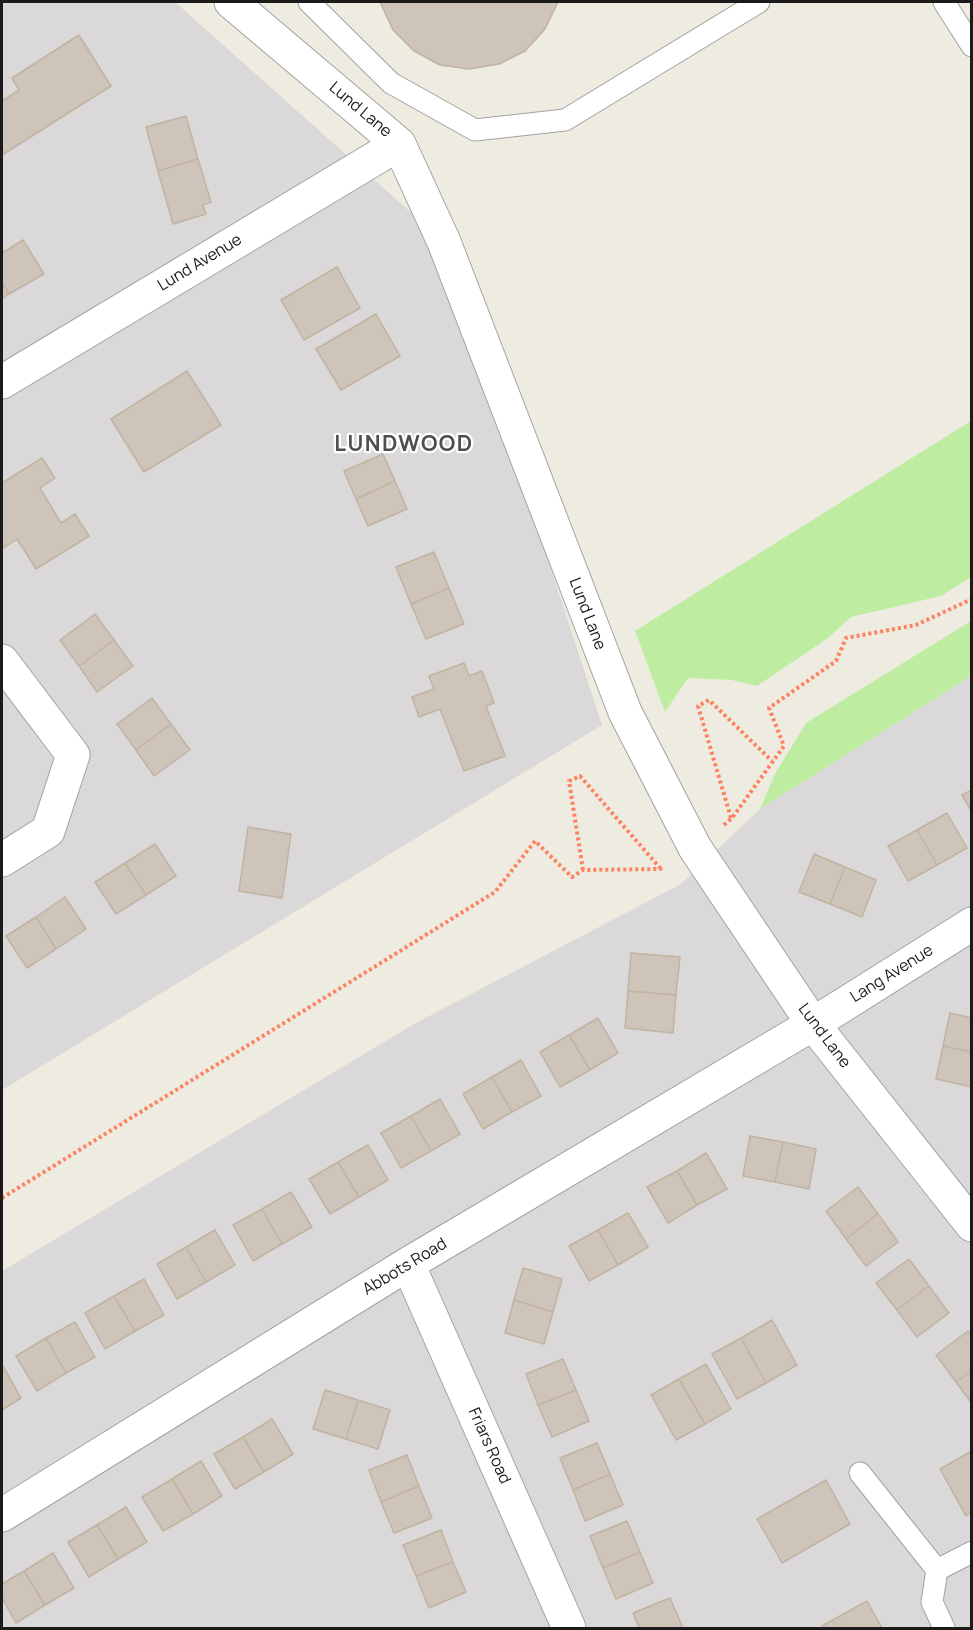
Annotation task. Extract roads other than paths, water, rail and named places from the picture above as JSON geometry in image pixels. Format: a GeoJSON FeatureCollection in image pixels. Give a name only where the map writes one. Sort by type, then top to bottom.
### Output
{"type":"FeatureCollection","features":[{"type":"Feature","properties":{"kind":"street","name":"Lund Lane"},"geometry":{"type":"LineString","coordinates":[[231,2],[399,144],[444,242],[625,712],[695,848],[813,1024],[972,1225]]}},
{"type":"Feature","properties":{"kind":"street","name":"Lund Avenue"},"geometry":{"type":"LineString","coordinates":[[2,382],[399,144]]}},
{"type":"Feature","properties":{"kind":"street"},"geometry":{"type":"LineString","coordinates":[[2,661],[74,755],[48,831],[2,860]]}},
{"type":"Feature","properties":{"kind":"street","name":"Lang Avenue"},"geometry":{"type":"LineString","coordinates":[[813,1024],[972,924]]}},
{"type":"Feature","properties":{"kind":"street","name":"Abbots Road"},"geometry":{"type":"LineString","coordinates":[[2,1515],[408,1264],[813,1024]]}},
{"type":"Feature","properties":{"kind":"street","name":"Friars Road"},"geometry":{"type":"LineString","coordinates":[[408,1264],[569,1629]]}},
{"type":"Feature","properties":{"kind":"lane"},"geometry":{"type":"LineString","coordinates":[[309,2],[391,83],[475,130],[565,120],[759,2]]}},
{"type":"Feature","properties":{"kind":"lane"},"geometry":{"type":"LineString","coordinates":[[944,2],[972,46]]}},
{"type":"Feature","properties":{"kind":"lane"},"geometry":{"type":"LineString","coordinates":[[860,1473],[937,1570],[932,1602],[944,1629]]}},
{"type":"Feature","properties":{"kind":"lane"},"geometry":{"type":"LineString","coordinates":[[937,1570],[972,1552]]}},
{"type":"Feature","properties":{"kind":"district","name":"LUNDWOOD"},"geometry":{"type":"Point","coordinates":[404,445]}}]}
